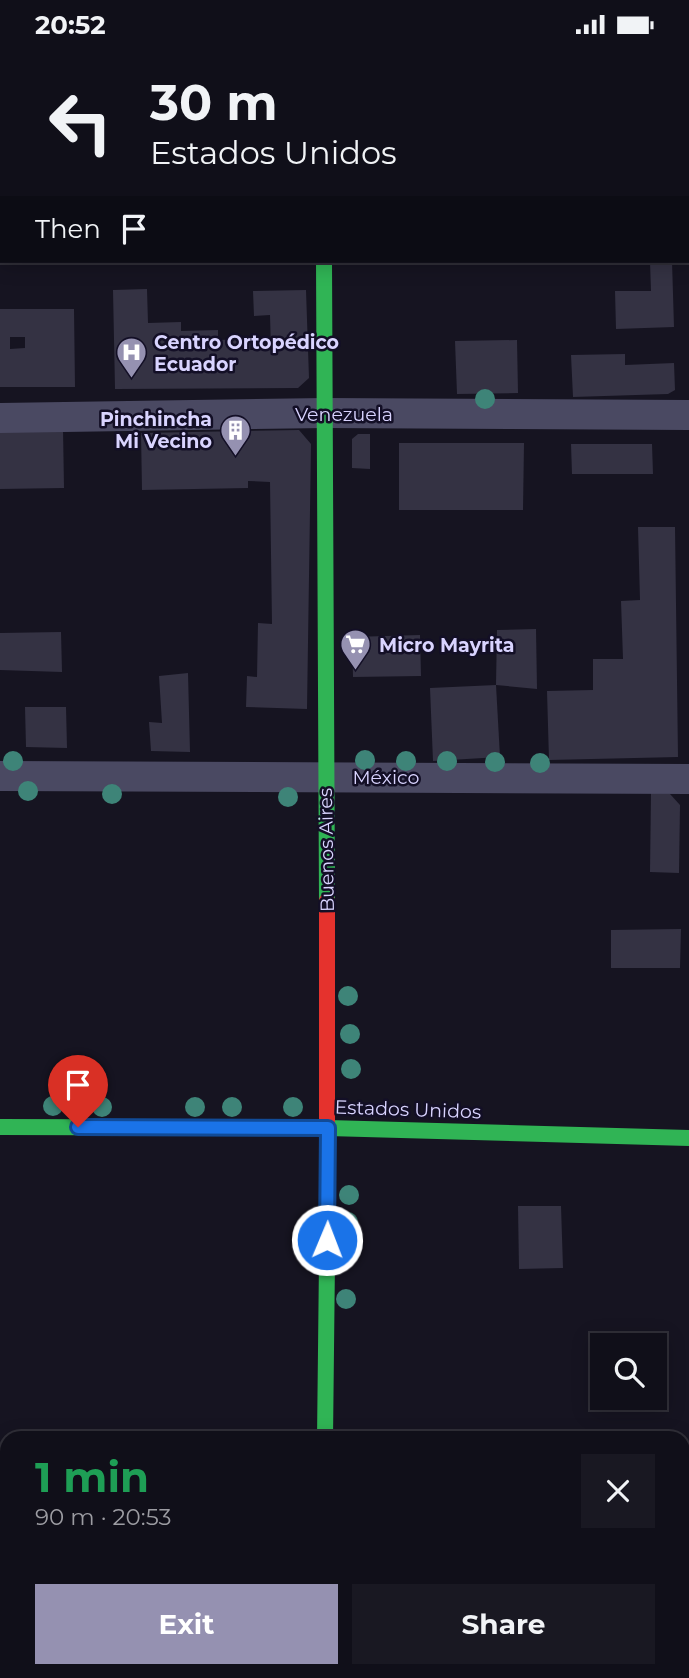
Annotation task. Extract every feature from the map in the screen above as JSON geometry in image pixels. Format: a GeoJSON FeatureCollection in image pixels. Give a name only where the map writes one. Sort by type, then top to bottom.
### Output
{"type":"FeatureCollection","features":[{"type":"Feature","properties":{"kind":"street","name":"Buenos Aires"},"geometry":{"type":"LineString","coordinates":[[324,263],[328,1128],[325,1431]]}},
{"type":"Feature","properties":{"kind":"street","name":"Venezuela"},"geometry":{"type":"LineString","coordinates":[[0,418],[324,413],[689,415]]}},
{"type":"Feature","properties":{"kind":"street","name":"México"},"geometry":{"type":"LineString","coordinates":[[0,776],[689,779]]}},
{"type":"Feature","properties":{"kind":"street","name":"Estados Unidos"},"geometry":{"type":"LineString","coordinates":[[0,1127],[328,1128],[689,1138]]}},
{"type":"Feature","properties":{"kind":"building"},"geometry":{"type":"Polygon","coordinates":[[[650,263],[672,263],[674,327],[616,329],[615,291],[651,291],[650,263]]]}},
{"type":"Feature","properties":{"kind":"building"},"geometry":{"type":"Polygon","coordinates":[[[147,289],[148,323],[181,322],[181,331],[218,330],[218,340],[251,339],[250,350],[271,350],[270,315],[254,316],[253,291],[306,290],[309,378],[298,388],[115,389],[113,290],[147,289]]]}},
{"type":"Feature","properties":{"kind":"building"},"geometry":{"type":"Polygon","coordinates":[[[0,309],[74,309],[75,387],[0,387],[0,309]],[[10,337],[10,349],[25,348],[25,337],[10,337]]]}},
{"type":"Feature","properties":{"kind":"building"},"geometry":{"type":"Polygon","coordinates":[[[517,340],[518,393],[457,394],[455,341],[517,340]]]}},
{"type":"Feature","properties":{"kind":"building"},"geometry":{"type":"Polygon","coordinates":[[[625,354],[625,365],[674,363],[675,390],[668,394],[573,397],[571,355],[625,354]]]}},
{"type":"Feature","properties":{"kind":"building"},"geometry":{"type":"Polygon","coordinates":[[[0,428],[63,428],[64,488],[0,489],[0,428]]]}},
{"type":"Feature","properties":{"kind":"building"},"geometry":{"type":"Polygon","coordinates":[[[299,430],[311,444],[307,709],[246,707],[247,676],[257,677],[258,623],[272,624],[270,482],[248,481],[248,488],[142,490],[141,433],[299,430]]]}},
{"type":"Feature","properties":{"kind":"building"},"geometry":{"type":"Polygon","coordinates":[[[358,434],[370,434],[370,469],[352,468],[352,439],[358,434]]]}},
{"type":"Feature","properties":{"kind":"building"},"geometry":{"type":"Polygon","coordinates":[[[399,443],[524,443],[523,510],[399,510],[399,443]]]}},
{"type":"Feature","properties":{"kind":"building"},"geometry":{"type":"Polygon","coordinates":[[[571,444],[652,444],[653,474],[572,474],[571,444]]]}},
{"type":"Feature","properties":{"kind":"building"},"geometry":{"type":"Polygon","coordinates":[[[638,527],[675,527],[678,757],[549,760],[547,691],[593,690],[593,659],[623,659],[621,601],[640,600],[638,527]]]}},
{"type":"Feature","properties":{"kind":"building"},"geometry":{"type":"Polygon","coordinates":[[[536,629],[537,689],[496,685],[497,630],[536,629]]]}},
{"type":"Feature","properties":{"kind":"building"},"geometry":{"type":"Polygon","coordinates":[[[61,632],[62,672],[0,670],[0,633],[61,632]]]}},
{"type":"Feature","properties":{"kind":"building"},"geometry":{"type":"Polygon","coordinates":[[[420,635],[421,676],[353,677],[352,637],[420,635]]]}},
{"type":"Feature","properties":{"kind":"building"},"geometry":{"type":"Polygon","coordinates":[[[188,673],[190,752],[151,751],[149,722],[162,723],[159,676],[188,673]]]}},
{"type":"Feature","properties":{"kind":"building"},"geometry":{"type":"Polygon","coordinates":[[[496,685],[500,757],[433,761],[430,688],[496,685]]]}},
{"type":"Feature","properties":{"kind":"building"},"geometry":{"type":"Polygon","coordinates":[[[25,707],[66,707],[67,748],[26,747],[25,707]]]}},
{"type":"Feature","properties":{"kind":"building"},"geometry":{"type":"Polygon","coordinates":[[[651,793],[670,794],[680,805],[679,873],[650,872],[651,793]]]}},
{"type":"Feature","properties":{"kind":"building"},"geometry":{"type":"Polygon","coordinates":[[[681,929],[680,968],[611,968],[611,930],[681,929]]]}},
{"type":"Feature","properties":{"kind":"building"},"geometry":{"type":"Polygon","coordinates":[[[518,1206],[561,1206],[563,1268],[519,1269],[518,1206]]]}},
{"type":"Feature","properties":{"kind":"traffic: fast"},"geometry":{"type":"LineString","coordinates":[[324,263],[327,901]]}},
{"type":"Feature","properties":{"kind":"traffic: fast"},"geometry":{"type":"LineString","coordinates":[[0,1127],[328,1128],[689,1138]]}},
{"type":"Feature","properties":{"kind":"traffic: fast"},"geometry":{"type":"LineString","coordinates":[[325,1431],[327,1260]]}},
{"type":"Feature","properties":{"kind":"traffic: jam"},"geometry":{"type":"LineString","coordinates":[[327,901],[327,1260]]}},
{"type":"Feature","properties":{"kind":"place","name":"Centro Ortopédico Ecuador"},"geometry":{"type":"Point","coordinates":[131,380]}},
{"type":"Feature","properties":{"kind":"place","name":"Pinchincha Mi Vecino"},"geometry":{"type":"Point","coordinates":[235,457]}},
{"type":"Feature","properties":{"kind":"place","name":"Micro Mayrita"},"geometry":{"type":"Point","coordinates":[356,672]}},
{"type":"Feature","properties":{"kind":"route"},"geometry":{"type":"LineString","coordinates":[[78,1127],[328,1128],[327,1240]]}}]}
